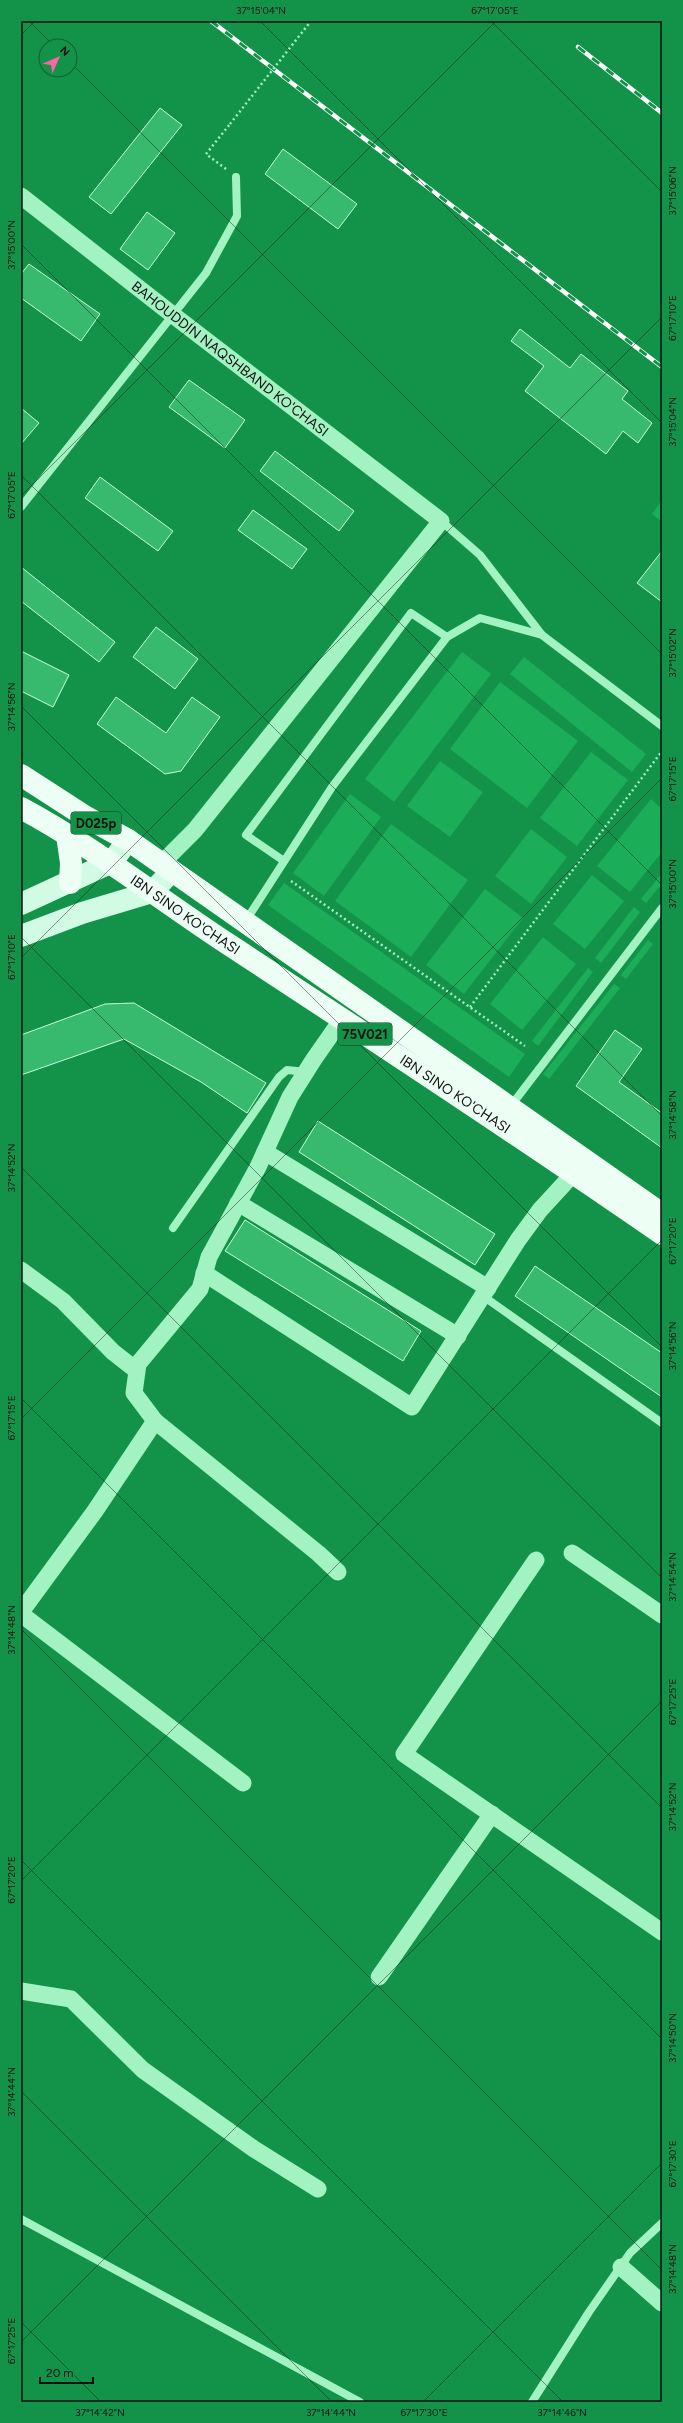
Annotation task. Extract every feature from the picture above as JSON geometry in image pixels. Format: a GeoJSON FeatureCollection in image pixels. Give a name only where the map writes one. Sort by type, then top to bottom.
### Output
{"type":"FeatureCollection","features":[{"type":"Feature","properties":{"kind":"main road","name":"D025p"},"geometry":{"type":"LineString","coordinates":[[21,775],[86,817],[128,840],[165,868]]}},
{"type":"Feature","properties":{"kind":"main road","name":"D025p"},"geometry":{"type":"LineString","coordinates":[[21,808],[67,835]]}},
{"type":"Feature","properties":{"kind":"main road"},"geometry":{"type":"LineString","coordinates":[[67,835],[71,863],[70,883]]}},
{"type":"Feature","properties":{"kind":"main road","name":"IBN SINO KO'CHASI"},"geometry":{"type":"LineString","coordinates":[[67,835],[112,862],[152,892],[574,1173],[662,1234]]}},
{"type":"Feature","properties":{"kind":"main road"},"geometry":{"type":"LineString","coordinates":[[21,904],[70,883],[112,862],[128,840]]}},
{"type":"Feature","properties":{"kind":"main road"},"geometry":{"type":"LineString","coordinates":[[21,936],[82,913],[152,892],[165,868]]}},
{"type":"Feature","properties":{"kind":"main road","name":"IBN SINO KO'CHASI"},"geometry":{"type":"LineString","coordinates":[[165,868],[245,922],[662,1214]]}},
{"type":"Feature","properties":{"kind":"street","name":"BAHOUDDIN NAQSHBAND KO'CHASI"},"geometry":{"type":"LineString","coordinates":[[21,196],[172,316],[441,521]]}},
{"type":"Feature","properties":{"kind":"street"},"geometry":{"type":"LineString","coordinates":[[165,868],[441,521]]}},
{"type":"Feature","properties":{"kind":"street"},"geometry":{"type":"LineString","coordinates":[[338,1572],[319,1554],[155,1421],[134,1393],[138,1364],[200,1289],[209,1257],[265,1152],[290,1097],[342,1019]]}},
{"type":"Feature","properties":{"kind":"street"},"geometry":{"type":"LineString","coordinates":[[265,1152],[485,1292]]}},
{"type":"Feature","properties":{"kind":"street"},"geometry":{"type":"LineString","coordinates":[[204,1273],[412,1407],[485,1292],[540,1210],[574,1173]]}},
{"type":"Feature","properties":{"kind":"street"},"geometry":{"type":"LineString","coordinates":[[238,1202],[458,1336]]}},
{"type":"Feature","properties":{"kind":"street"},"geometry":{"type":"LineString","coordinates":[[21,1270],[63,1301],[114,1352],[136,1370]]}},
{"type":"Feature","properties":{"kind":"street"},"geometry":{"type":"LineString","coordinates":[[155,1421],[95,1512],[21,1613],[243,1783]]}},
{"type":"Feature","properties":{"kind":"street"},"geometry":{"type":"LineString","coordinates":[[572,1553],[662,1615]]}},
{"type":"Feature","properties":{"kind":"street"},"geometry":{"type":"LineString","coordinates":[[536,1560],[404,1754],[662,1932]]}},
{"type":"Feature","properties":{"kind":"street"},"geometry":{"type":"LineString","coordinates":[[379,1977],[492,1814]]}},
{"type":"Feature","properties":{"kind":"street"},"geometry":{"type":"LineString","coordinates":[[21,1991],[71,1999],[144,2070],[254,2149],[318,2189]]}},
{"type":"Feature","properties":{"kind":"street"},"geometry":{"type":"LineString","coordinates":[[621,2267],[662,2303]]}},
{"type":"Feature","properties":{"kind":"lane"},"geometry":{"type":"LineString","coordinates":[[21,507],[206,273],[237,216],[236,177]]}},
{"type":"Feature","properties":{"kind":"lane"},"geometry":{"type":"LineString","coordinates":[[441,521],[480,555],[542,635],[662,726]]}},
{"type":"Feature","properties":{"kind":"lane"},"geometry":{"type":"LineString","coordinates":[[284,861],[246,835],[411,613],[447,637]]}},
{"type":"Feature","properties":{"kind":"lane"},"geometry":{"type":"LineString","coordinates":[[245,922],[332,787],[447,637],[480,618],[542,635]]}},
{"type":"Feature","properties":{"kind":"lane"},"geometry":{"type":"LineString","coordinates":[[509,1108],[662,908]]}},
{"type":"Feature","properties":{"kind":"lane"},"geometry":{"type":"LineString","coordinates":[[173,1228],[279,1077],[287,1070],[306,1072]]}},
{"type":"Feature","properties":{"kind":"lane"},"geometry":{"type":"LineString","coordinates":[[485,1292],[662,1423]]}},
{"type":"Feature","properties":{"kind":"lane"},"geometry":{"type":"LineString","coordinates":[[21,2219],[360,2402]]}},
{"type":"Feature","properties":{"kind":"lane"},"geometry":{"type":"LineString","coordinates":[[532,2402],[589,2312],[630,2253],[662,2222]]}},
{"type":"Feature","properties":{"kind":"path"},"geometry":{"type":"LineString","coordinates":[[236,177],[206,154],[311,21]]}},
{"type":"Feature","properties":{"kind":"path"},"geometry":{"type":"LineString","coordinates":[[470,1007],[662,751]]}},
{"type":"Feature","properties":{"kind":"path"},"geometry":{"type":"LineString","coordinates":[[291,881],[525,1046]]}},
{"type":"Feature","properties":{"kind":"green space"},"geometry":{"type":"Polygon","coordinates":[[[662,500],[662,522],[652,514],[662,500]]]}},
{"type":"Feature","properties":{"kind":"green space"},"geometry":{"type":"Polygon","coordinates":[[[462,652],[491,674],[394,802],[365,779],[462,652]]]}},
{"type":"Feature","properties":{"kind":"green space"},"geometry":{"type":"Polygon","coordinates":[[[524,657],[646,754],[632,772],[510,674],[524,657]]]}},
{"type":"Feature","properties":{"kind":"green space"},"geometry":{"type":"Polygon","coordinates":[[[500,682],[578,741],[527,808],[450,749],[500,682]]]}},
{"type":"Feature","properties":{"kind":"green space"},"geometry":{"type":"Polygon","coordinates":[[[591,752],[628,780],[577,846],[540,818],[591,752]]]}},
{"type":"Feature","properties":{"kind":"green space"},"geometry":{"type":"Polygon","coordinates":[[[440,761],[483,792],[450,837],[407,806],[440,761]]]}},
{"type":"Feature","properties":{"kind":"green space"},"geometry":{"type":"Polygon","coordinates":[[[350,794],[381,817],[324,896],[293,873],[350,794]]]}},
{"type":"Feature","properties":{"kind":"green space"},"geometry":{"type":"Polygon","coordinates":[[[651,799],[662,809],[662,852],[630,892],[597,866],[651,799]]]}},
{"type":"Feature","properties":{"kind":"green space"},"geometry":{"type":"Polygon","coordinates":[[[391,824],[468,880],[411,957],[335,901],[391,824]]]}},
{"type":"Feature","properties":{"kind":"green space"},"geometry":{"type":"Polygon","coordinates":[[[531,829],[567,857],[531,904],[495,876],[531,829]]]}},
{"type":"Feature","properties":{"kind":"green space"},"geometry":{"type":"Polygon","coordinates":[[[662,873],[662,884],[646,903],[641,899],[662,873]]]}},
{"type":"Feature","properties":{"kind":"green space"},"geometry":{"type":"Polygon","coordinates":[[[592,875],[624,901],[585,949],[553,924],[592,875]]]}},
{"type":"Feature","properties":{"kind":"green space"},"geometry":{"type":"Polygon","coordinates":[[[284,883],[525,1054],[509,1077],[268,905],[284,883]]]}},
{"type":"Feature","properties":{"kind":"green space"},"geometry":{"type":"Polygon","coordinates":[[[485,889],[523,918],[464,994],[426,965],[485,889]]]}},
{"type":"Feature","properties":{"kind":"green space"},"geometry":{"type":"Polygon","coordinates":[[[634,907],[640,912],[601,963],[595,958],[634,907]]]}},
{"type":"Feature","properties":{"kind":"green space"},"geometry":{"type":"Polygon","coordinates":[[[543,937],[576,964],[522,1030],[490,1004],[543,937]]]}},
{"type":"Feature","properties":{"kind":"green space"},"geometry":{"type":"Polygon","coordinates":[[[648,940],[653,944],[626,979],[621,975],[648,940]]]}},
{"type":"Feature","properties":{"kind":"green space"},"geometry":{"type":"Polygon","coordinates":[[[588,968],[593,972],[538,1046],[532,1041],[588,968]]]}},
{"type":"Feature","properties":{"kind":"green space"},"geometry":{"type":"Polygon","coordinates":[[[614,984],[620,988],[549,1079],[543,1074],[614,984]]]}},
{"type":"Feature","properties":{"kind":"building"},"geometry":{"type":"Polygon","coordinates":[[[160,108],[182,125],[111,214],[89,197],[160,108]]]}},
{"type":"Feature","properties":{"kind":"building"},"geometry":{"type":"Polygon","coordinates":[[[283,149],[357,204],[338,229],[265,174],[283,149]]]}},
{"type":"Feature","properties":{"kind":"building"},"geometry":{"type":"Polygon","coordinates":[[[147,212],[175,233],[148,270],[120,249],[147,212]]]}},
{"type":"Feature","properties":{"kind":"building"},"geometry":{"type":"Polygon","coordinates":[[[29,264],[100,314],[81,341],[21,298],[21,274],[29,264]]]}},
{"type":"Feature","properties":{"kind":"building"},"geometry":{"type":"Polygon","coordinates":[[[520,329],[570,368],[581,354],[628,391],[622,399],[652,423],[638,443],[623,431],[606,454],[525,391],[544,366],[511,341],[520,329]]]}},
{"type":"Feature","properties":{"kind":"building"},"geometry":{"type":"Polygon","coordinates":[[[189,380],[245,420],[225,448],[169,407],[189,380]]]}},
{"type":"Feature","properties":{"kind":"building"},"geometry":{"type":"Polygon","coordinates":[[[21,408],[39,423],[21,444],[21,408]]]}},
{"type":"Feature","properties":{"kind":"building"},"geometry":{"type":"Polygon","coordinates":[[[275,451],[354,511],[339,531],[260,471],[275,451]]]}},
{"type":"Feature","properties":{"kind":"building"},"geometry":{"type":"Polygon","coordinates":[[[100,477],[173,531],[158,551],[85,498],[100,477]]]}},
{"type":"Feature","properties":{"kind":"building"},"geometry":{"type":"Polygon","coordinates":[[[253,510],[307,549],[292,569],[238,530],[253,510]]]}},
{"type":"Feature","properties":{"kind":"building"},"geometry":{"type":"Polygon","coordinates":[[[662,551],[662,602],[637,583],[662,551]]]}},
{"type":"Feature","properties":{"kind":"building"},"geometry":{"type":"Polygon","coordinates":[[[21,567],[115,642],[99,662],[21,601],[21,567]]]}},
{"type":"Feature","properties":{"kind":"building"},"geometry":{"type":"Polygon","coordinates":[[[156,627],[198,659],[175,689],[133,657],[156,627]]]}},
{"type":"Feature","properties":{"kind":"building"},"geometry":{"type":"Polygon","coordinates":[[[21,651],[69,675],[53,707],[21,691],[21,651]]]}},
{"type":"Feature","properties":{"kind":"building"},"geometry":{"type":"Polygon","coordinates":[[[116,697],[166,733],[192,697],[220,717],[181,771],[165,774],[97,724],[116,697]]]}},
{"type":"Feature","properties":{"kind":"building"},"geometry":{"type":"Polygon","coordinates":[[[134,1003],[266,1083],[247,1113],[201,1082],[124,1039],[21,1075],[21,1035],[105,1004],[134,1003]]]}},
{"type":"Feature","properties":{"kind":"building"},"geometry":{"type":"Polygon","coordinates":[[[615,1030],[642,1049],[619,1082],[662,1113],[662,1148],[576,1086],[615,1030]]]}},
{"type":"Feature","properties":{"kind":"building"},"geometry":{"type":"Polygon","coordinates":[[[318,1121],[495,1234],[475,1265],[299,1152],[318,1121]]]}},
{"type":"Feature","properties":{"kind":"building"},"geometry":{"type":"Polygon","coordinates":[[[245,1220],[421,1331],[403,1361],[225,1251],[245,1220]]]}},
{"type":"Feature","properties":{"kind":"building"},"geometry":{"type":"Polygon","coordinates":[[[535,1266],[662,1353],[662,1397],[515,1296],[535,1266]]]}},
{"type":"Feature","properties":{"kind":"railway"},"geometry":{"type":"LineString","coordinates":[[211,21],[662,367]]}},
{"type":"Feature","properties":{"kind":"railway"},"geometry":{"type":"LineString","coordinates":[[578,47],[662,113]]}}]}
